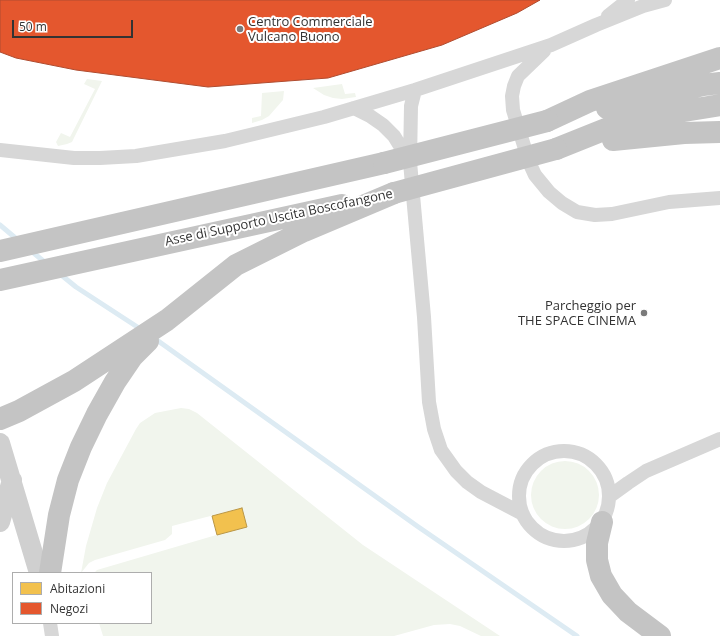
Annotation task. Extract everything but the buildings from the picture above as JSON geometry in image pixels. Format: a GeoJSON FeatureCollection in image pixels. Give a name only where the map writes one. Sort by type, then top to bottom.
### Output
{"type":"FeatureCollection","features":[{"type":"Feature","properties":{"kind":"highway"},"geometry":{"type":"LineString","coordinates":[[547,120],[590,101],[720,58]]}},
{"type":"Feature","properties":{"kind":"highway"},"geometry":{"type":"LineString","coordinates":[[0,251],[384,163],[547,120],[593,112],[703,85],[720,83]]}},
{"type":"Feature","properties":{"kind":"highway"},"geometry":{"type":"LineString","coordinates":[[556,149],[606,129],[678,112],[720,105]]}},
{"type":"Feature","properties":{"kind":"highway"},"geometry":{"type":"LineString","coordinates":[[556,149],[646,136],[720,132]]}},
{"type":"Feature","properties":{"kind":"highway","name":"Asse di Supporto Uscita Boscofangone"},"geometry":{"type":"LineString","coordinates":[[0,280],[394,193],[556,149]]}},
{"type":"Feature","properties":{"kind":"highway"},"geometry":{"type":"LineString","coordinates":[[10,415],[74,380],[128,353],[236,265],[304,231],[394,193]]}},
{"type":"Feature","properties":{"kind":"highway"},"geometry":{"type":"LineString","coordinates":[[50,572],[59,515],[68,480],[81,447],[115,382],[128,353]]}},
{"type":"Feature","properties":{"kind":"highway"},"geometry":{"type":"LineString","coordinates":[[602,522],[597,543],[597,560],[601,576],[612,595],[628,612],[660,636]]}},
{"type":"Feature","properties":{"kind":"street"},"geometry":{"type":"LineString","coordinates":[[596,25],[628,0]]}},
{"type":"Feature","properties":{"kind":"street"},"geometry":{"type":"LineString","coordinates":[[1,150],[74,158],[100,158],[136,156],[225,141],[284,127],[415,90],[551,45],[643,6],[664,0]]}},
{"type":"Feature","properties":{"kind":"street"},"geometry":{"type":"LineString","coordinates":[[551,45],[518,76],[512,96],[514,110],[529,162],[535,175],[549,192],[562,203],[578,212],[594,215],[612,214],[669,202],[720,198]]}},
{"type":"Feature","properties":{"kind":"street"},"geometry":{"type":"LineString","coordinates":[[415,90],[410,106],[410,162],[424,317],[429,402],[434,429],[441,450],[467,482],[522,514]]}},
{"type":"Feature","properties":{"kind":"street"},"geometry":{"type":"LineString","coordinates":[[354,108],[383,125],[394,136],[410,162]]}},
{"type":"Feature","properties":{"kind":"street"},"geometry":{"type":"LineString","coordinates":[[610,496],[646,471],[720,439]]}},
{"type":"Feature","properties":{"kind":"street"},"geometry":{"type":"LineString","coordinates":[[0,443],[39,572]]}},
{"type":"Feature","properties":{"kind":"street"},"geometry":{"type":"LineString","coordinates":[[566,450],[580,453],[592,460],[602,470],[608,482],[610,496],[608,510],[602,522],[593,532],[581,539],[567,542],[553,540],[540,535],[530,526],[522,514],[519,499],[521,483],[527,469],[538,459],[551,452],[566,450]]}},
{"type":"Feature","properties":{"kind":"street"},"geometry":{"type":"LineString","coordinates":[[0,522],[12,479]]}},
{"type":"Feature","properties":{"kind":"street"},"geometry":{"type":"LineString","coordinates":[[50,624],[52,636]]}},
{"type":"Feature","properties":{"kind":"shaded area"},"geometry":{"type":"Polygon","coordinates":[[[87,79],[102,81],[72,142],[58,146],[56,142],[61,133],[70,137],[95,89],[84,84],[87,79]]]}},
{"type":"Feature","properties":{"kind":"shaded area"},"geometry":{"type":"Polygon","coordinates":[[[342,84],[345,94],[355,93],[356,97],[342,99],[333,98],[324,95],[313,88],[342,84]]]}},
{"type":"Feature","properties":{"kind":"shaded area"},"geometry":{"type":"Polygon","coordinates":[[[284,91],[283,100],[269,116],[252,123],[252,118],[261,116],[262,93],[284,91]]]}},
{"type":"Feature","properties":{"kind":"shaded area"},"geometry":{"type":"Polygon","coordinates":[[[181,408],[189,409],[197,413],[363,545],[500,636],[481,636],[460,626],[450,624],[434,625],[394,636],[103,636],[99,624],[152,624],[152,572],[95,572],[97,570],[247,526],[241,508],[172,526],[172,534],[165,540],[95,560],[89,563],[81,572],[86,546],[97,508],[107,483],[140,423],[155,413],[181,408]]]}},
{"type":"Feature","properties":{"kind":"shaded area"},"geometry":{"type":"Polygon","coordinates":[[[565,461],[578,464],[589,471],[596,482],[599,495],[596,508],[589,519],[578,526],[565,529],[552,526],[541,519],[534,508],[531,495],[534,482],[541,471],[552,464],[565,461]]]}},
{"type":"Feature","properties":{"kind":"waterway"},"geometry":{"type":"LineString","coordinates":[[0,225],[19,241]]}},
{"type":"Feature","properties":{"kind":"waterway"},"geometry":{"type":"LineString","coordinates":[[30,250],[47,264]]}},
{"type":"Feature","properties":{"kind":"waterway"},"geometry":{"type":"LineString","coordinates":[[60,274],[76,287],[142,330]]}},
{"type":"Feature","properties":{"kind":"waterway"},"geometry":{"type":"LineString","coordinates":[[154,338],[417,526],[577,636]]}},
{"type":"Feature","properties":{"kind":"place","name":"Centro Commerciale Vulcano Buono"},"geometry":{"type":"Point","coordinates":[240,29]}},
{"type":"Feature","properties":{"kind":"place","name":"Parcheggio per THE SPACE CINEMA"},"geometry":{"type":"Point","coordinates":[644,313]}}]}
